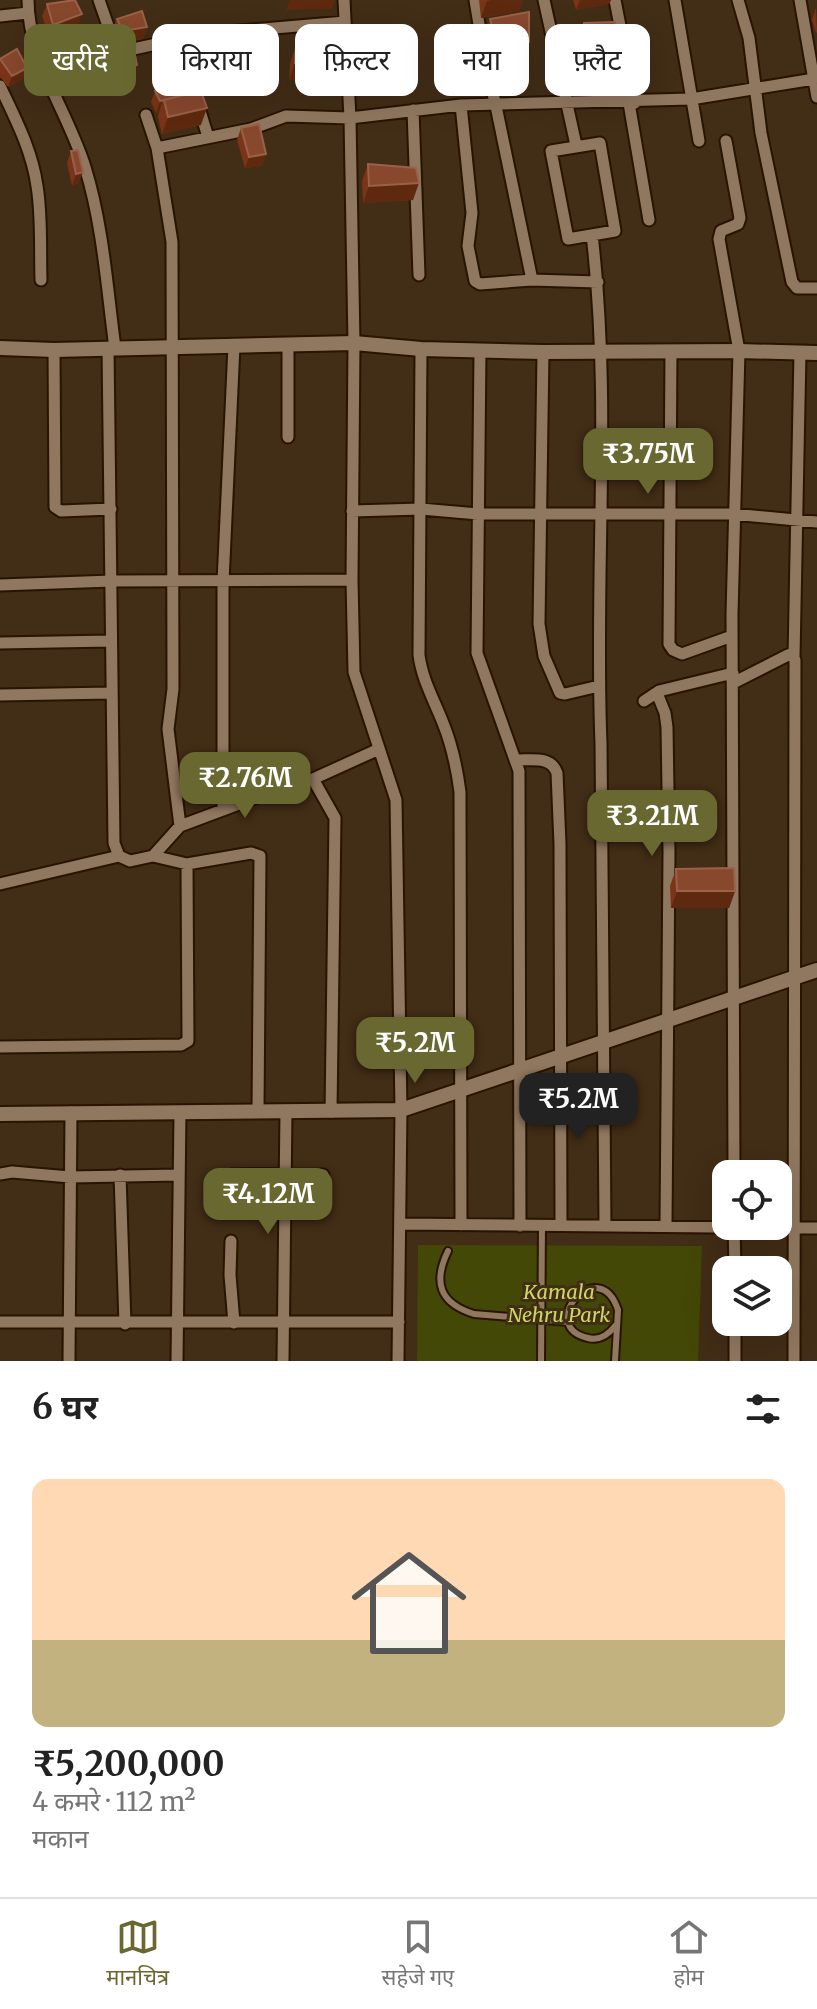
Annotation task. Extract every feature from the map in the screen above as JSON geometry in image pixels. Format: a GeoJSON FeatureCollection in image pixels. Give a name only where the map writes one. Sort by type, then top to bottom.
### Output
{"type":"FeatureCollection","features":[{"type":"Feature","properties":{"kind":"street"},"geometry":{"type":"LineString","coordinates":[[28,0],[31,24]]}},
{"type":"Feature","properties":{"kind":"street"},"geometry":{"type":"LineString","coordinates":[[99,0],[119,50],[152,44]]}},
{"type":"Feature","properties":{"kind":"street"},"geometry":{"type":"LineString","coordinates":[[344,0],[350,118],[354,343],[354,672],[396,800],[401,1110],[398,1361]]}},
{"type":"Feature","properties":{"kind":"street"},"geometry":{"type":"LineString","coordinates":[[475,0],[532,280]]}},
{"type":"Feature","properties":{"kind":"street"},"geometry":{"type":"LineString","coordinates":[[544,0],[576,145]]}},
{"type":"Feature","properties":{"kind":"street"},"geometry":{"type":"LineString","coordinates":[[615,0],[649,220]]}},
{"type":"Feature","properties":{"kind":"street"},"geometry":{"type":"LineString","coordinates":[[675,0],[699,141]]}},
{"type":"Feature","properties":{"kind":"street"},"geometry":{"type":"LineString","coordinates":[[738,0],[749,38],[761,133],[792,282],[797,288],[817,288]]}},
{"type":"Feature","properties":{"kind":"street"},"geometry":{"type":"LineString","coordinates":[[800,0],[817,97]]}},
{"type":"Feature","properties":{"kind":"street"},"geometry":{"type":"LineString","coordinates":[[0,16],[28,13]]}},
{"type":"Feature","properties":{"kind":"street"},"geometry":{"type":"LineString","coordinates":[[279,26],[345,22]]}},
{"type":"Feature","properties":{"kind":"street"},"geometry":{"type":"LineString","coordinates":[[157,148],[251,129],[286,116],[350,118],[461,105],[632,103],[691,99],[814,79]]}},
{"type":"Feature","properties":{"kind":"street"},"geometry":{"type":"LineString","coordinates":[[0,86],[35,171],[41,280]]}},
{"type":"Feature","properties":{"kind":"street"},"geometry":{"type":"LineString","coordinates":[[55,96],[85,167],[99,225],[111,348],[110,641],[114,843],[119,856]]}},
{"type":"Feature","properties":{"kind":"street"},"geometry":{"type":"LineString","coordinates":[[195,96],[208,137]]}},
{"type":"Feature","properties":{"kind":"street"},"geometry":{"type":"LineString","coordinates":[[461,105],[472,213],[468,246],[473,279],[480,284],[532,280],[598,282]]}},
{"type":"Feature","properties":{"kind":"street"},"geometry":{"type":"LineString","coordinates":[[413,110],[419,275]]}},
{"type":"Feature","properties":{"kind":"street"},"geometry":{"type":"LineString","coordinates":[[146,115],[157,148],[172,242],[173,689],[168,729],[180,826]]}},
{"type":"Feature","properties":{"kind":"street"},"geometry":{"type":"LineString","coordinates":[[726,141],[740,222],[721,231],[719,239],[739,351],[732,636],[734,1160]]}},
{"type":"Feature","properties":{"kind":"street"},"geometry":{"type":"LineString","coordinates":[[600,143],[615,231],[568,239],[551,151],[576,145],[600,143]]}},
{"type":"Feature","properties":{"kind":"street"},"geometry":{"type":"LineString","coordinates":[[592,235],[603,352],[599,686],[605,1225]]}},
{"type":"Feature","properties":{"kind":"street"},"geometry":{"type":"LineString","coordinates":[[0,348],[54,350],[354,343],[421,349],[543,352],[817,353]]}},
{"type":"Feature","properties":{"kind":"street"},"geometry":{"type":"LineString","coordinates":[[288,345],[288,437]]}},
{"type":"Feature","properties":{"kind":"street"},"geometry":{"type":"LineString","coordinates":[[223,810],[223,582],[234,346]]}},
{"type":"Feature","properties":{"kind":"street"},"geometry":{"type":"LineString","coordinates":[[421,349],[419,655],[421,671],[444,725],[460,792],[461,1225]]}},
{"type":"Feature","properties":{"kind":"street"},"geometry":{"type":"LineString","coordinates":[[54,350],[55,507],[61,511],[111,509]]}},
{"type":"Feature","properties":{"kind":"street"},"geometry":{"type":"LineString","coordinates":[[480,350],[477,653],[517,760],[520,1226]]}},
{"type":"Feature","properties":{"kind":"street"},"geometry":{"type":"LineString","coordinates":[[671,351],[669,644],[682,654],[732,636]]}},
{"type":"Feature","properties":{"kind":"street"},"geometry":{"type":"LineString","coordinates":[[543,352],[539,624],[544,656],[560,693],[599,686]]}},
{"type":"Feature","properties":{"kind":"street"},"geometry":{"type":"LineString","coordinates":[[794,1361],[794,657],[800,352]]}},
{"type":"Feature","properties":{"kind":"street"},"geometry":{"type":"LineString","coordinates":[[352,511],[421,509],[478,514],[735,515],[817,522]]}},
{"type":"Feature","properties":{"kind":"street"},"geometry":{"type":"LineString","coordinates":[[0,585],[112,581],[352,580]]}},
{"type":"Feature","properties":{"kind":"street"},"geometry":{"type":"LineString","coordinates":[[0,643],[110,641]]}},
{"type":"Feature","properties":{"kind":"street"},"geometry":{"type":"LineString","coordinates":[[644,701],[657,693],[733,678],[788,655],[794,657]]}},
{"type":"Feature","properties":{"kind":"street"},"geometry":{"type":"LineString","coordinates":[[0,695],[111,693]]}},
{"type":"Feature","properties":{"kind":"street"},"geometry":{"type":"LineString","coordinates":[[657,693],[667,718],[666,1225]]}},
{"type":"Feature","properties":{"kind":"street"},"geometry":{"type":"LineString","coordinates":[[153,856],[180,826],[313,779],[379,749]]}},
{"type":"Feature","properties":{"kind":"street"},"geometry":{"type":"LineString","coordinates":[[517,760],[548,761],[557,773],[561,1225]]}},
{"type":"Feature","properties":{"kind":"street"},"geometry":{"type":"LineString","coordinates":[[313,779],[335,818],[331,1112]]}},
{"type":"Feature","properties":{"kind":"street"},"geometry":{"type":"LineString","coordinates":[[0,884],[119,856],[130,861],[153,856],[187,864],[255,853],[260,856],[258,1112]]}},
{"type":"Feature","properties":{"kind":"street"},"geometry":{"type":"LineString","coordinates":[[0,1047],[181,1045],[188,1041],[187,864]]}},
{"type":"Feature","properties":{"kind":"street"},"geometry":{"type":"LineString","coordinates":[[0,1114],[401,1110],[817,970]]}},
{"type":"Feature","properties":{"kind":"street"},"geometry":{"type":"LineString","coordinates":[[283,1361],[286,1111]]}},
{"type":"Feature","properties":{"kind":"street"},"geometry":{"type":"LineString","coordinates":[[69,1361],[71,1112]]}},
{"type":"Feature","properties":{"kind":"street"},"geometry":{"type":"LineString","coordinates":[[177,1361],[180,1112]]}},
{"type":"Feature","properties":{"kind":"street"},"geometry":{"type":"LineString","coordinates":[[0,1174],[12,1172],[70,1177],[179,1175]]}},
{"type":"Feature","properties":{"kind":"street"},"geometry":{"type":"LineString","coordinates":[[120,1175],[125,1324]]}},
{"type":"Feature","properties":{"kind":"street"},"geometry":{"type":"LineString","coordinates":[[231,1175],[323,1175]]}},
{"type":"Feature","properties":{"kind":"street"},"geometry":{"type":"LineString","coordinates":[[400,1224],[712,1226]]}},
{"type":"Feature","properties":{"kind":"street"},"geometry":{"type":"LineString","coordinates":[[792,1228],[817,1228]]}},
{"type":"Feature","properties":{"kind":"street"},"geometry":{"type":"LineString","coordinates":[[231,1241],[234,1323]]}},
{"type":"Feature","properties":{"kind":"street"},"geometry":{"type":"LineString","coordinates":[[0,1322],[399,1322]]}},
{"type":"Feature","properties":{"kind":"street"},"geometry":{"type":"LineString","coordinates":[[735,1336],[735,1361]]}},
{"type":"Feature","properties":{"kind":"lane"},"geometry":{"type":"LineString","coordinates":[[541,1361],[542,1226]]}},
{"type":"Feature","properties":{"kind":"lane"},"geometry":{"type":"LineString","coordinates":[[448,1251],[438,1277],[442,1292],[453,1304],[474,1314],[569,1322]]}},
{"type":"Feature","properties":{"kind":"lane"},"geometry":{"type":"LineString","coordinates":[[615,1326],[603,1337],[586,1338],[569,1322],[573,1298],[595,1289],[615,1302],[618,1318],[615,1326],[615,1361]]}},
{"type":"Feature","properties":{"kind":"green space","name":"Kamala Nehru Park"},"geometry":{"type":"Polygon","coordinates":[[[418,1245],[702,1246],[698,1361],[417,1361],[418,1245]]]}},
{"type":"Feature","properties":{"kind":"building"},"geometry":{"type":"Polygon","coordinates":[[[75,0],[82,14],[53,24],[47,4],[75,0]]]}},
{"type":"Feature","properties":{"kind":"building"},"geometry":{"type":"Polygon","coordinates":[[[142,11],[147,27],[136,29],[136,24],[120,24],[117,19],[142,11]]]}},
{"type":"Feature","properties":{"kind":"building"},"geometry":{"type":"Polygon","coordinates":[[[529,12],[529,24],[491,24],[490,19],[529,12]]]}},
{"type":"Feature","properties":{"kind":"building"},"geometry":{"type":"Polygon","coordinates":[[[615,22],[615,24],[584,24],[615,22]]]}},
{"type":"Feature","properties":{"kind":"building"},"geometry":{"type":"Polygon","coordinates":[[[17,49],[24,70],[12,76],[0,59],[17,49]]]}},
{"type":"Feature","properties":{"kind":"building"},"geometry":{"type":"Polygon","coordinates":[[[158,96],[180,96],[160,101],[158,96]]]}},
{"type":"Feature","properties":{"kind":"building"},"geometry":{"type":"Polygon","coordinates":[[[203,96],[207,108],[168,117],[164,100],[203,96]]]}},
{"type":"Feature","properties":{"kind":"building"},"geometry":{"type":"Polygon","coordinates":[[[259,124],[266,154],[249,157],[241,128],[259,124]]]}},
{"type":"Feature","properties":{"kind":"building"},"geometry":{"type":"Polygon","coordinates":[[[78,150],[83,172],[76,174],[71,151],[78,150]]]}},
{"type":"Feature","properties":{"kind":"building"},"geometry":{"type":"Polygon","coordinates":[[[368,164],[416,168],[419,183],[369,186],[368,164]]]}},
{"type":"Feature","properties":{"kind":"building"},"geometry":{"type":"Polygon","coordinates":[[[734,868],[735,891],[677,891],[676,869],[734,868]]]}}]}
